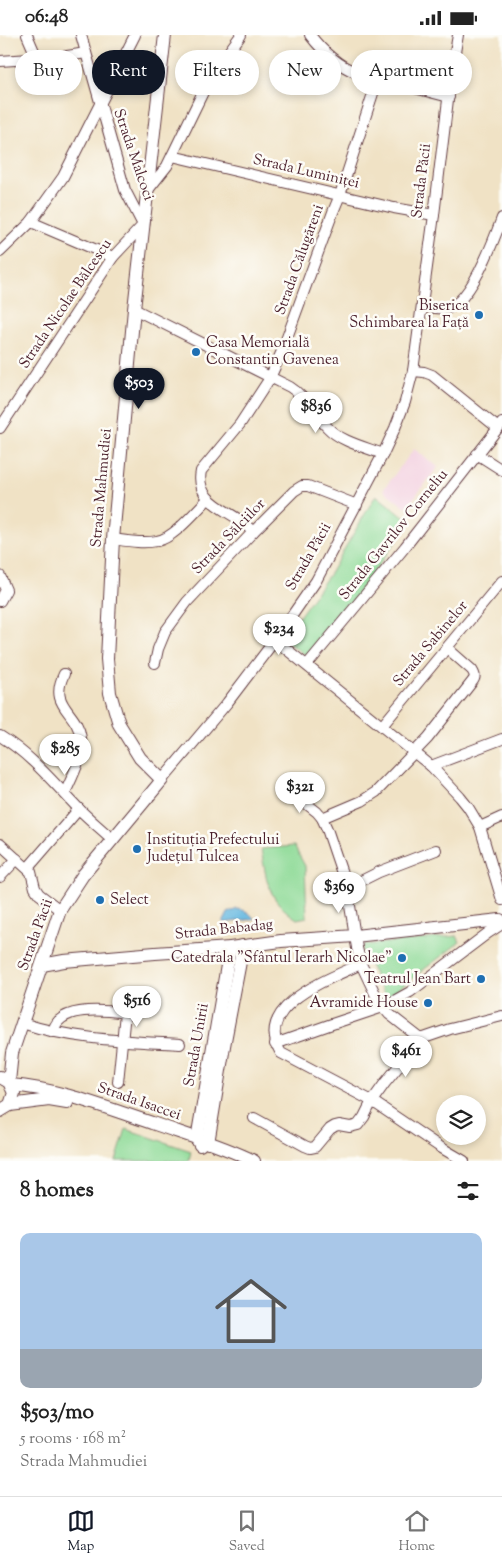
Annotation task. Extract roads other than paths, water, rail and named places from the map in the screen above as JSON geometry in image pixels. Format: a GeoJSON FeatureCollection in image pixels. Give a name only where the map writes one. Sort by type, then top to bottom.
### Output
{"type":"FeatureCollection","features":[{"type":"Feature","properties":{"kind":"main road","name":"Strada Mahmudiei"},"geometry":{"type":"LineString","coordinates":[[162,780],[140,758],[119,723],[113,708],[108,678],[108,659],[114,539],[134,309],[166,35]]}},
{"type":"Feature","properties":{"kind":"main road","name":"Strada Păcii"},"geometry":{"type":"LineString","coordinates":[[5,1108],[14,1093],[7,1081],[12,1053],[60,911],[76,884],[162,780]]}},
{"type":"Feature","properties":{"kind":"main road","name":"Strada Babadag"},"geometry":{"type":"LineString","coordinates":[[42,965],[64,961],[230,948],[281,941],[355,936],[501,920]]}},
{"type":"Feature","properties":{"kind":"main road","name":"Strada Unirii"},"geometry":{"type":"LineString","coordinates":[[203,1145],[243,946]]}},
{"type":"Feature","properties":{"kind":"main road","name":"Strada Unirii"},"geometry":{"type":"LineString","coordinates":[[203,1145],[230,948]]}},
{"type":"Feature","properties":{"kind":"main road","name":"Strada Păcii"},"geometry":{"type":"LineString","coordinates":[[0,1070],[12,1053]]}},
{"type":"Feature","properties":{"kind":"main road","name":"Strada Isaccei"},"geometry":{"type":"LineString","coordinates":[[7,1081],[59,1093],[203,1145],[254,1161]]}},
{"type":"Feature","properties":{"kind":"main road","name":"Strada Isaccei"},"geometry":{"type":"LineString","coordinates":[[5,1108],[49,1100],[66,1103],[182,1142],[203,1145],[235,1161]]}},
{"type":"Feature","properties":{"kind":"street"},"geometry":{"type":"LineString","coordinates":[[27,35],[34,50]]}},
{"type":"Feature","properties":{"kind":"street","name":"Strada Malcoci"},"geometry":{"type":"LineString","coordinates":[[81,35],[125,190],[143,225]]}},
{"type":"Feature","properties":{"kind":"street"},"geometry":{"type":"LineString","coordinates":[[0,252],[31,222],[63,177],[135,35]]}},
{"type":"Feature","properties":{"kind":"street"},"geometry":{"type":"LineString","coordinates":[[148,190],[167,166],[204,90],[241,35]]}},
{"type":"Feature","properties":{"kind":"street"},"geometry":{"type":"LineString","coordinates":[[310,35],[328,55],[344,67],[351,69]]}},
{"type":"Feature","properties":{"kind":"street","name":"Strada Păcii"},"geometry":{"type":"LineString","coordinates":[[162,780],[227,703],[275,640],[316,581],[383,454],[405,401],[412,371],[422,307],[458,35]]}},
{"type":"Feature","properties":{"kind":"street"},"geometry":{"type":"LineString","coordinates":[[82,54],[86,53]]}},
{"type":"Feature","properties":{"kind":"street"},"geometry":{"type":"LineString","coordinates":[[0,61],[15,60]]}},
{"type":"Feature","properties":{"kind":"street","name":"Strada Călugăreni"},"geometry":{"type":"LineString","coordinates":[[208,499],[201,484],[202,471],[240,424],[270,377],[282,351],[340,195],[372,95]]}},
{"type":"Feature","properties":{"kind":"street"},"geometry":{"type":"LineString","coordinates":[[442,95],[449,97]]}},
{"type":"Feature","properties":{"kind":"street","name":"Strada Luminiței"},"geometry":{"type":"LineString","coordinates":[[172,156],[434,215]]}},
{"type":"Feature","properties":{"kind":"street"},"geometry":{"type":"LineString","coordinates":[[422,307],[449,308],[460,300],[476,277],[491,247],[502,218]]}},
{"type":"Feature","properties":{"kind":"street"},"geometry":{"type":"LineString","coordinates":[[31,222],[113,257]]}},
{"type":"Feature","properties":{"kind":"street","name":"Strada Nicolae Bălcescu"},"geometry":{"type":"LineString","coordinates":[[0,428],[113,257],[143,225]]}},
{"type":"Feature","properties":{"kind":"street"},"geometry":{"type":"LineString","coordinates":[[134,309],[298,393],[327,428],[336,435],[383,454]]}},
{"type":"Feature","properties":{"kind":"street"},"geometry":{"type":"LineString","coordinates":[[412,371],[432,375],[500,425]]}},
{"type":"Feature","properties":{"kind":"street","name":"Strada Gavrilov Corneliu"},"geometry":{"type":"LineString","coordinates":[[308,665],[405,547],[500,425]]}},
{"type":"Feature","properties":{"kind":"street"},"geometry":{"type":"LineString","coordinates":[[477,454],[502,470]]}},
{"type":"Feature","properties":{"kind":"street","name":"Strada Sălciilor"},"geometry":{"type":"LineString","coordinates":[[155,663],[165,632],[187,602],[253,532],[302,486],[319,489],[357,505]]}},
{"type":"Feature","properties":{"kind":"street"},"geometry":{"type":"LineString","coordinates":[[114,539],[146,542],[163,539],[208,499],[241,521],[253,532]]}},
{"type":"Feature","properties":{"kind":"street"},"geometry":{"type":"LineString","coordinates":[[0,575],[6,590],[0,601]]}},
{"type":"Feature","properties":{"kind":"street","name":"Strada Sabinelor"},"geometry":{"type":"LineString","coordinates":[[382,727],[502,581]]}},
{"type":"Feature","properties":{"kind":"street"},"geometry":{"type":"LineString","coordinates":[[275,640],[431,766],[468,807],[480,827],[502,900]]}},
{"type":"Feature","properties":{"kind":"street"},"geometry":{"type":"LineString","coordinates":[[322,818],[371,796],[428,738],[475,678],[472,670],[447,648]]}},
{"type":"Feature","properties":{"kind":"street"},"geometry":{"type":"LineString","coordinates":[[64,674],[60,682],[59,695],[66,710],[76,724],[81,736],[82,745],[65,793]]}},
{"type":"Feature","properties":{"kind":"street"},"geometry":{"type":"LineString","coordinates":[[0,736],[14,744],[25,754],[113,840]]}},
{"type":"Feature","properties":{"kind":"street"},"geometry":{"type":"LineString","coordinates":[[431,766],[502,739]]}},
{"type":"Feature","properties":{"kind":"street"},"geometry":{"type":"LineString","coordinates":[[294,794],[322,818],[327,829],[347,888],[361,965],[372,990],[383,1007],[398,1022],[421,1039]]}},
{"type":"Feature","properties":{"kind":"street"},"geometry":{"type":"LineString","coordinates":[[28,868],[80,809]]}},
{"type":"Feature","properties":{"kind":"street"},"geometry":{"type":"LineString","coordinates":[[480,827],[502,817]]}},
{"type":"Feature","properties":{"kind":"street"},"geometry":{"type":"LineString","coordinates":[[0,844],[28,868],[39,894],[60,911]]}},
{"type":"Feature","properties":{"kind":"street"},"geometry":{"type":"LineString","coordinates":[[347,888],[379,872],[436,850]]}},
{"type":"Feature","properties":{"kind":"street"},"geometry":{"type":"LineString","coordinates":[[0,877],[17,859]]}},
{"type":"Feature","properties":{"kind":"street"},"geometry":{"type":"LineString","coordinates":[[275,1044],[383,1007],[410,993],[488,933],[501,920]]}},
{"type":"Feature","properties":{"kind":"street"},"geometry":{"type":"LineString","coordinates":[[361,965],[305,991],[294,999],[286,1007],[274,1029],[275,1044],[280,1053],[372,1101],[464,1161]]}},
{"type":"Feature","properties":{"kind":"street"},"geometry":{"type":"LineString","coordinates":[[53,1032],[54,1026],[62,1017],[74,1013],[114,1011],[125,1013],[118,1082]]}},
{"type":"Feature","properties":{"kind":"street"},"geometry":{"type":"LineString","coordinates":[[254,1118],[304,1146],[315,1147],[330,1129],[335,1126],[350,1127],[358,1125],[372,1101],[421,1039],[450,1029],[502,1016]]}},
{"type":"Feature","properties":{"kind":"street"},"geometry":{"type":"LineString","coordinates":[[22,1023],[53,1032],[123,1041],[180,1044]]}},
{"type":"Feature","properties":{"kind":"water"},"geometry":{"type":"Polygon","coordinates":[[[237,909],[247,912],[254,919],[223,923],[228,913],[237,909]]]}},
{"type":"Feature","properties":{"kind":"place","name":"Biserica Schimbarea la Față"},"geometry":{"type":"Point","coordinates":[479,315]}},
{"type":"Feature","properties":{"kind":"place","name":"Casa Memorială Constantin Gavenea"},"geometry":{"type":"Point","coordinates":[196,352]}},
{"type":"Feature","properties":{"kind":"place","name":"Instituția Prefectului Județul Tulcea"},"geometry":{"type":"Point","coordinates":[137,849]}},
{"type":"Feature","properties":{"kind":"place","name":"Select"},"geometry":{"type":"Point","coordinates":[100,900]}},
{"type":"Feature","properties":{"kind":"place","name":"Catedrala \"Sfântul Ierarh Nicolae\""},"geometry":{"type":"Point","coordinates":[402,958]}},
{"type":"Feature","properties":{"kind":"place","name":"Teatrul Jean Bart"},"geometry":{"type":"Point","coordinates":[481,979]}},
{"type":"Feature","properties":{"kind":"place","name":"Avramide House"},"geometry":{"type":"Point","coordinates":[428,1003]}}]}
